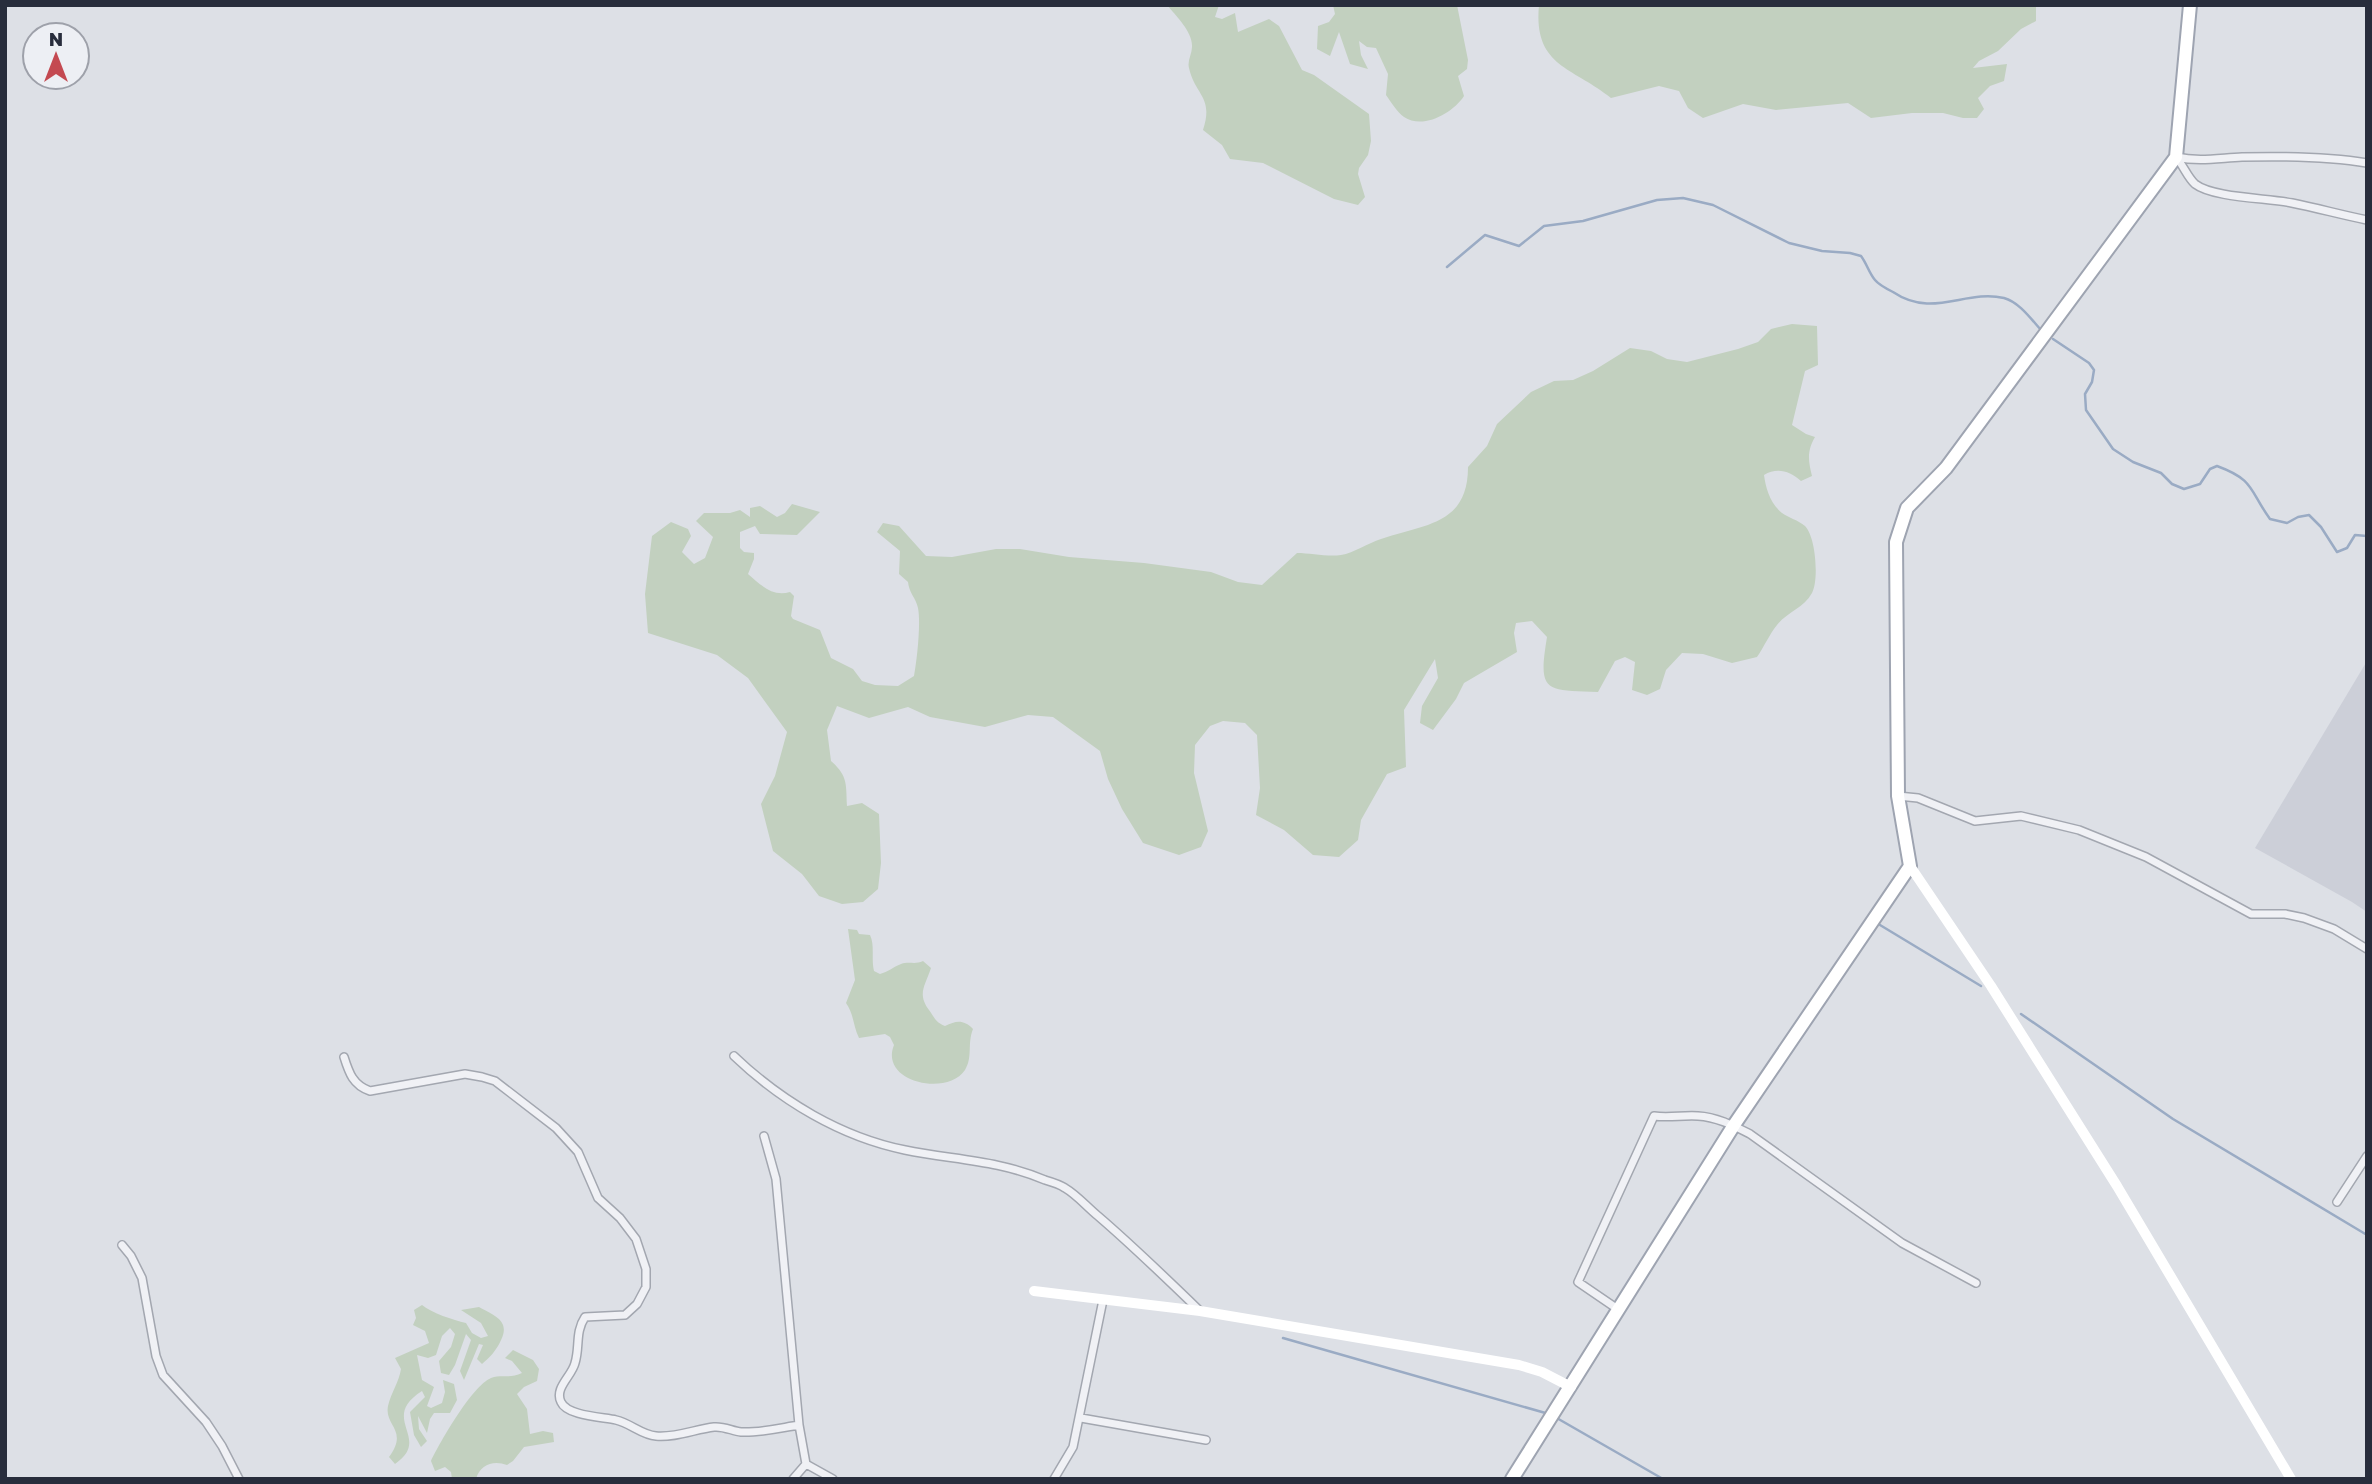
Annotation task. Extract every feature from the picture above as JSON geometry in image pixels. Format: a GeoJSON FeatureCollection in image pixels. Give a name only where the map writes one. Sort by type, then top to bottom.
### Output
{"type":"FeatureCollection","features":[{"type":"Feature","properties":{"kind":"main road"},"geometry":{"type":"LineString","coordinates":[[2190,5],[2176,158],[1946,468],[1907,508],[1896,541],[1895,566],[1898,796],[1910,866],[1991,986],[2109,1174],[2291,1479]]}},
{"type":"Feature","properties":{"kind":"main road"},"geometry":{"type":"LineString","coordinates":[[1512,1479],[1734,1125],[1910,866]]}},
{"type":"Feature","properties":{"kind":"main road"},"geometry":{"type":"LineString","coordinates":[[1034,1291],[1200,1311],[1519,1365],[1542,1372],[1571,1387]]}},
{"type":"Feature","properties":{"kind":"street"},"geometry":{"type":"LineString","coordinates":[[2176,158],[2194,161],[2314,158],[2367,163]]}},
{"type":"Feature","properties":{"kind":"street"},"geometry":{"type":"LineString","coordinates":[[2176,158],[2194,183],[2203,188],[2290,202],[2367,219]]}},
{"type":"Feature","properties":{"kind":"street"},"geometry":{"type":"LineString","coordinates":[[1898,796],[1918,798],[1975,821],[2021,816],[2079,830],[2146,857],[2251,914],[2285,914],[2304,918],[2334,929],[2367,949]]}},
{"type":"Feature","properties":{"kind":"street"},"geometry":{"type":"LineString","coordinates":[[734,1056],[761,1082],[807,1111],[835,1127],[874,1143],[906,1151],[983,1161],[1024,1171],[1065,1188],[1132,1245],[1200,1311]]}},
{"type":"Feature","properties":{"kind":"street"},"geometry":{"type":"LineString","coordinates":[[344,1057],[354,1081],[359,1087],[370,1091],[466,1074],[495,1081],[556,1128],[578,1152],[598,1198],[620,1218],[636,1239],[646,1269],[646,1287],[637,1304],[625,1315],[585,1317],[579,1326],[575,1365],[563,1382],[560,1393],[564,1406],[578,1413],[619,1420],[655,1436],[702,1431],[712,1427],[739,1432],[799,1425]]}},
{"type":"Feature","properties":{"kind":"street"},"geometry":{"type":"LineString","coordinates":[[1619,1310],[1578,1282],[1654,1116],[1697,1116],[1734,1125],[1902,1243],[1976,1283]]}},
{"type":"Feature","properties":{"kind":"street"},"geometry":{"type":"LineString","coordinates":[[764,1136],[776,1179],[799,1425],[806,1464]]}},
{"type":"Feature","properties":{"kind":"street"},"geometry":{"type":"LineString","coordinates":[[2337,1202],[2367,1156]]}},
{"type":"Feature","properties":{"kind":"street"},"geometry":{"type":"LineString","coordinates":[[122,1245],[142,1278],[156,1356],[163,1375],[206,1422],[239,1479]]}},
{"type":"Feature","properties":{"kind":"street"},"geometry":{"type":"LineString","coordinates":[[1054,1479],[1073,1447],[1081,1418],[1103,1300]]}},
{"type":"Feature","properties":{"kind":"street"},"geometry":{"type":"LineString","coordinates":[[1081,1418],[1206,1440]]}},
{"type":"Feature","properties":{"kind":"street"},"geometry":{"type":"LineString","coordinates":[[793,1479],[806,1464]]}},
{"type":"Feature","properties":{"kind":"street"},"geometry":{"type":"LineString","coordinates":[[806,1464],[833,1479]]}},
{"type":"Feature","properties":{"kind":"shaded area"},"geometry":{"type":"Polygon","coordinates":[[[2367,661],[2367,912],[2255,848],[2367,661]]]}},
{"type":"Feature","properties":{"kind":"green space"},"geometry":{"type":"Polygon","coordinates":[[[1167,5],[1219,5],[1215,17],[1222,19],[1235,13],[1238,32],[1269,19],[1279,26],[1302,70],[1314,75],[1369,114],[1371,141],[1368,155],[1358,174],[1365,197],[1358,205],[1334,199],[1263,163],[1230,159],[1222,145],[1203,130],[1206,119],[1205,103],[1189,65],[1192,41],[1183,24],[1167,5]]]}},
{"type":"Feature","properties":{"kind":"green space"},"geometry":{"type":"Polygon","coordinates":[[[1333,5],[1457,5],[1468,60],[1467,69],[1458,76],[1464,96],[1453,108],[1437,118],[1420,122],[1404,117],[1386,95],[1388,74],[1376,48],[1367,47],[1359,41],[1361,55],[1368,69],[1350,64],[1339,32],[1330,56],[1317,49],[1318,26],[1329,22],[1335,14],[1333,5]]]}},
{"type":"Feature","properties":{"kind":"green space"},"geometry":{"type":"Polygon","coordinates":[[[1539,5],[2036,5],[2036,21],[2021,29],[1998,51],[1979,61],[1973,68],[2007,64],[2004,81],[1990,86],[1978,98],[1984,109],[1977,118],[1943,113],[1912,113],[1871,118],[1848,103],[1776,110],[1743,104],[1703,118],[1688,108],[1679,91],[1659,86],[1611,98],[1558,63],[1542,41],[1539,5]]]}},
{"type":"Feature","properties":{"kind":"green space"},"geometry":{"type":"Polygon","coordinates":[[[1792,324],[1817,326],[1818,365],[1805,371],[1792,425],[1815,437],[1809,456],[1812,476],[1801,481],[1783,471],[1764,475],[1767,491],[1774,505],[1782,513],[1805,526],[1812,539],[1815,579],[1809,598],[1777,625],[1757,657],[1732,663],[1703,654],[1682,653],[1666,670],[1660,689],[1647,695],[1632,690],[1635,662],[1625,657],[1615,661],[1598,692],[1556,688],[1545,678],[1544,655],[1547,637],[1532,621],[1516,623],[1514,633],[1517,652],[1464,683],[1456,699],[1433,730],[1420,723],[1422,706],[1438,678],[1435,659],[1404,710],[1406,767],[1387,774],[1361,820],[1358,840],[1339,857],[1313,855],[1284,830],[1256,815],[1260,788],[1257,735],[1245,723],[1223,721],[1210,726],[1195,745],[1194,773],[1208,831],[1201,847],[1179,855],[1143,843],[1122,809],[1108,779],[1100,751],[1053,717],[1028,715],[985,727],[930,717],[908,707],[869,718],[837,706],[827,730],[831,761],[841,771],[845,781],[847,806],[862,803],[879,814],[881,863],[878,889],[863,902],[842,904],[819,896],[802,874],[773,851],[761,804],[775,776],[787,732],[748,678],[717,655],[648,633],[645,594],[652,536],[671,522],[688,529],[691,536],[682,552],[694,564],[705,558],[713,537],[696,521],[704,513],[730,513],[740,510],[750,517],[750,508],[760,506],[777,517],[785,513],[792,504],[820,512],[797,535],[760,534],[755,526],[740,532],[740,548],[744,552],[754,553],[748,574],[767,589],[778,593],[790,592],[794,596],[791,616],[820,630],[831,658],[853,669],[862,681],[875,685],[898,686],[914,676],[919,615],[908,582],[899,574],[900,551],[877,532],[883,523],[899,526],[926,556],[952,557],[996,549],[1020,549],[1211,572],[1238,582],[1262,585],[1297,553],[1330,556],[1346,554],[1441,519],[1461,501],[1468,467],[1487,446],[1497,424],[1531,392],[1554,381],[1573,380],[1630,348],[1687,362],[1758,342],[1771,329],[1792,324]]]}},
{"type":"Feature","properties":{"kind":"green space"},"geometry":{"type":"Polygon","coordinates":[[[848,929],[870,935],[874,971],[880,974],[901,964],[923,961],[931,968],[923,999],[934,1018],[945,1026],[959,1022],[973,1029],[967,1065],[956,1078],[944,1083],[917,1082],[896,1068],[892,1058],[894,1045],[890,1037],[885,1034],[859,1038],[846,1003],[855,980],[848,929]]]}},
{"type":"Feature","properties":{"kind":"green space"},"geometry":{"type":"Polygon","coordinates":[[[422,1305],[443,1316],[466,1323],[472,1333],[481,1338],[488,1336],[481,1323],[461,1310],[479,1307],[497,1318],[504,1331],[496,1349],[482,1364],[477,1359],[483,1345],[479,1344],[464,1380],[460,1371],[471,1340],[466,1334],[449,1375],[441,1373],[439,1361],[451,1347],[455,1334],[450,1328],[442,1336],[436,1355],[428,1358],[417,1355],[422,1380],[434,1387],[427,1406],[431,1408],[442,1403],[445,1392],[443,1380],[454,1384],[457,1400],[450,1413],[434,1413],[427,1433],[418,1416],[419,1429],[427,1441],[421,1447],[414,1435],[410,1412],[425,1397],[422,1391],[410,1401],[404,1420],[409,1446],[405,1455],[395,1464],[389,1457],[397,1440],[389,1419],[388,1406],[401,1369],[395,1358],[429,1343],[425,1331],[413,1325],[416,1318],[414,1310],[422,1305]]]}},
{"type":"Feature","properties":{"kind":"green space"},"geometry":{"type":"Polygon","coordinates":[[[513,1350],[533,1360],[539,1369],[537,1381],[517,1394],[527,1409],[530,1434],[543,1431],[553,1433],[554,1442],[524,1447],[507,1465],[493,1463],[484,1467],[476,1479],[452,1479],[451,1472],[445,1467],[435,1471],[431,1461],[449,1428],[475,1392],[491,1378],[522,1373],[512,1361],[505,1358],[513,1350]]]}},
{"type":"Feature","properties":{"kind":"waterway"},"geometry":{"type":"LineString","coordinates":[[1447,267],[1485,235],[1519,246],[1544,226],[1583,221],[1657,200],[1683,198],[1713,205],[1789,243],[1861,256],[1877,282],[1908,300],[1935,303],[1976,297],[2004,298],[2020,307],[2041,330]]}},
{"type":"Feature","properties":{"kind":"waterway"},"geometry":{"type":"LineString","coordinates":[[2053,339],[2089,363],[2094,370],[2092,382],[2085,394],[2086,410],[2113,449],[2133,462],[2161,473],[2172,484],[2184,489],[2200,484],[2210,469],[2217,466],[2229,471],[2245,481],[2270,519],[2287,523],[2309,515],[2321,527],[2337,552],[2347,548],[2355,535],[2367,536]]}},
{"type":"Feature","properties":{"kind":"waterway"},"geometry":{"type":"LineString","coordinates":[[1880,925],[1981,986]]}},
{"type":"Feature","properties":{"kind":"waterway"},"geometry":{"type":"LineString","coordinates":[[2021,1014],[2173,1119],[2367,1235]]}},
{"type":"Feature","properties":{"kind":"waterway"},"geometry":{"type":"LineString","coordinates":[[1283,1338],[1549,1414]]}},
{"type":"Feature","properties":{"kind":"waterway"},"geometry":{"type":"LineString","coordinates":[[1555,1417],[1663,1479]]}}]}
